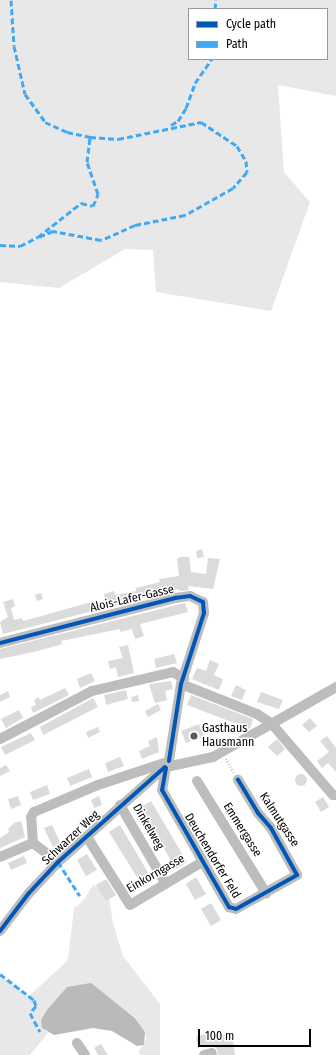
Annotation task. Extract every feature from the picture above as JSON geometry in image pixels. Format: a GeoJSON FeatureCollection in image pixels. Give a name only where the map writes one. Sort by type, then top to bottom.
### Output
{"type":"FeatureCollection","features":[{"type":"Feature","properties":{"kind":"street","name":"Alois-Lafer-Gasse"},"geometry":{"type":"LineString","coordinates":[[0,643],[190,596],[203,602],[204,614],[183,681],[167,765]]}},
{"type":"Feature","properties":{"kind":"street"},"geometry":{"type":"LineString","coordinates":[[0,739],[92,691],[173,672],[183,681],[257,714],[271,723],[333,795],[336,795]]}},
{"type":"Feature","properties":{"kind":"street"},"geometry":{"type":"LineString","coordinates":[[58,862],[33,843],[31,817],[34,812],[98,785],[167,765],[213,757],[336,687]]}},
{"type":"Feature","properties":{"kind":"street","name":"Schwarzer Weg"},"geometry":{"type":"LineString","coordinates":[[0,931],[29,893],[58,862],[87,837],[120,805],[167,765]]}},
{"type":"Feature","properties":{"kind":"street","name":"Deuchendorfer Feld"},"geometry":{"type":"LineString","coordinates":[[167,765],[162,790],[229,907],[236,909],[297,875]]}},
{"type":"Feature","properties":{"kind":"street","name":"Kalmutgasse"},"geometry":{"type":"LineString","coordinates":[[238,780],[258,813],[271,828],[297,875]]}},
{"type":"Feature","properties":{"kind":"street","name":"Emmergasse"},"geometry":{"type":"LineString","coordinates":[[197,781],[266,893]]}},
{"type":"Feature","properties":{"kind":"street","name":"Dinkelweg"},"geometry":{"type":"LineString","coordinates":[[120,805],[166,884]]}},
{"type":"Feature","properties":{"kind":"street","name":"Einkorngasse"},"geometry":{"type":"LineString","coordinates":[[87,837],[130,905],[202,862]]}},
{"type":"Feature","properties":{"kind":"street"},"geometry":{"type":"LineString","coordinates":[[0,857],[33,843]]}},
{"type":"Feature","properties":{"kind":"street"},"geometry":{"type":"LineString","coordinates":[[77,1043],[85,1055]]}},
{"type":"Feature","properties":{"kind":"path"},"geometry":{"type":"LineString","coordinates":[[222,753],[238,780]]}},
{"type":"Feature","properties":{"kind":"shaded area"},"geometry":{"type":"Polygon","coordinates":[[[0,0],[336,0],[336,96],[278,85],[284,172],[310,202],[271,311],[156,292],[153,250],[125,249],[59,288],[0,282],[0,0]]]}},
{"type":"Feature","properties":{"kind":"shaded area"},"geometry":{"type":"Polygon","coordinates":[[[93,885],[108,890],[113,923],[123,956],[160,1004],[160,1055],[140,1055],[139,1051],[146,1040],[145,1032],[135,1017],[107,996],[42,1028],[48,1033],[30,1055],[0,1055],[0,974],[29,996],[68,960],[74,908],[83,901],[93,885]]]}},
{"type":"Feature","properties":{"kind":"shaded area"},"geometry":{"type":"Polygon","coordinates":[[[91,983],[135,1018],[145,1032],[144,1045],[137,1046],[112,1031],[93,1028],[54,1035],[42,1028],[41,1020],[47,1010],[67,987],[91,983]]]}},
{"type":"Feature","properties":{"kind":"building"},"geometry":{"type":"Polygon","coordinates":[[[202,549],[204,557],[197,558],[196,551],[202,549]]]}},
{"type":"Feature","properties":{"kind":"building"},"geometry":{"type":"Polygon","coordinates":[[[180,557],[189,557],[191,572],[206,574],[208,558],[220,559],[213,589],[188,586],[189,590],[179,591],[179,589],[110,607],[108,600],[105,601],[104,594],[114,591],[115,595],[136,591],[136,588],[160,582],[159,579],[179,576],[177,559],[180,557]]]}},
{"type":"Feature","properties":{"kind":"building"},"geometry":{"type":"Polygon","coordinates":[[[41,593],[43,599],[37,601],[35,595],[41,593]]]}},
{"type":"Feature","properties":{"kind":"building"},"geometry":{"type":"Polygon","coordinates":[[[13,599],[15,606],[11,608],[14,620],[22,618],[23,621],[95,601],[97,610],[3,634],[0,622],[8,617],[3,602],[13,599]]]}},
{"type":"Feature","properties":{"kind":"building"},"geometry":{"type":"Polygon","coordinates":[[[185,603],[188,612],[140,624],[144,636],[135,639],[132,629],[120,632],[120,629],[61,641],[62,644],[0,659],[0,649],[185,603]]]}},
{"type":"Feature","properties":{"kind":"building"},"geometry":{"type":"Polygon","coordinates":[[[128,645],[134,673],[118,677],[116,667],[110,669],[108,661],[123,658],[119,647],[128,645]]]}},
{"type":"Feature","properties":{"kind":"building"},"geometry":{"type":"Polygon","coordinates":[[[174,654],[177,663],[156,668],[154,659],[174,654]]]}},
{"type":"Feature","properties":{"kind":"building"},"geometry":{"type":"Polygon","coordinates":[[[210,660],[219,664],[214,675],[223,679],[219,690],[192,679],[197,668],[206,671],[210,660]]]}},
{"type":"Feature","properties":{"kind":"building"},"geometry":{"type":"Polygon","coordinates":[[[91,673],[95,681],[80,688],[77,679],[91,673]]]}},
{"type":"Feature","properties":{"kind":"building"},"geometry":{"type":"Polygon","coordinates":[[[171,681],[173,689],[165,691],[167,700],[155,703],[149,684],[171,681]]]}},
{"type":"Feature","properties":{"kind":"building"},"geometry":{"type":"Polygon","coordinates":[[[236,685],[246,690],[242,700],[231,696],[236,685]]]}},
{"type":"Feature","properties":{"kind":"building"},"geometry":{"type":"Polygon","coordinates":[[[65,688],[69,695],[33,713],[31,707],[36,705],[34,700],[39,697],[40,700],[65,688]]]}},
{"type":"Feature","properties":{"kind":"building"},"geometry":{"type":"Polygon","coordinates":[[[126,690],[128,699],[106,705],[104,695],[126,690]]]}},
{"type":"Feature","properties":{"kind":"building"},"geometry":{"type":"Polygon","coordinates":[[[8,691],[10,697],[0,702],[0,695],[8,691]]]}},
{"type":"Feature","properties":{"kind":"building"},"geometry":{"type":"Polygon","coordinates":[[[261,692],[283,700],[279,709],[257,702],[261,692]]]}},
{"type":"Feature","properties":{"kind":"building"},"geometry":{"type":"Polygon","coordinates":[[[138,695],[139,701],[132,702],[131,697],[138,695]]]}},
{"type":"Feature","properties":{"kind":"building"},"geometry":{"type":"Polygon","coordinates":[[[191,695],[253,719],[250,729],[187,705],[191,695]]]}},
{"type":"Feature","properties":{"kind":"building"},"geometry":{"type":"Polygon","coordinates":[[[93,698],[98,707],[43,735],[40,727],[93,698]]]}},
{"type":"Feature","properties":{"kind":"building"},"geometry":{"type":"Polygon","coordinates":[[[158,704],[161,710],[148,717],[145,711],[158,704]]]}},
{"type":"Feature","properties":{"kind":"building"},"geometry":{"type":"Polygon","coordinates":[[[19,710],[23,718],[6,728],[1,719],[19,710]]]}},
{"type":"Feature","properties":{"kind":"building"},"geometry":{"type":"Polygon","coordinates":[[[310,718],[317,726],[309,732],[302,725],[310,718]]]}},
{"type":"Feature","properties":{"kind":"building"},"geometry":{"type":"Polygon","coordinates":[[[199,724],[204,736],[186,743],[181,731],[199,724]]]}},
{"type":"Feature","properties":{"kind":"building"},"geometry":{"type":"Polygon","coordinates":[[[98,727],[100,732],[88,738],[86,732],[98,727]]]}},
{"type":"Feature","properties":{"kind":"building"},"geometry":{"type":"Polygon","coordinates":[[[31,733],[35,740],[5,755],[1,747],[31,733]]]}},
{"type":"Feature","properties":{"kind":"building"},"geometry":{"type":"Polygon","coordinates":[[[327,736],[336,748],[336,772],[328,763],[322,768],[317,761],[329,752],[320,741],[327,736]]]}},
{"type":"Feature","properties":{"kind":"building"},"geometry":{"type":"Polygon","coordinates":[[[157,737],[159,752],[142,759],[139,751],[150,746],[148,741],[157,737]]]}},
{"type":"Feature","properties":{"kind":"building"},"geometry":{"type":"Polygon","coordinates":[[[277,739],[285,749],[277,756],[268,747],[277,739]]]}},
{"type":"Feature","properties":{"kind":"building"},"geometry":{"type":"Polygon","coordinates":[[[120,757],[124,766],[108,772],[105,763],[120,757]]]}},
{"type":"Feature","properties":{"kind":"building"},"geometry":{"type":"Polygon","coordinates":[[[6,765],[10,771],[0,776],[0,768],[6,765]]]}},
{"type":"Feature","properties":{"kind":"building"},"geometry":{"type":"Polygon","coordinates":[[[89,769],[92,777],[70,786],[67,778],[89,769]]]}},
{"type":"Feature","properties":{"kind":"building"},"geometry":{"type":"Polygon","coordinates":[[[299,774],[303,774],[307,780],[303,786],[299,786],[295,782],[295,778],[299,774]]]}},
{"type":"Feature","properties":{"kind":"building"},"geometry":{"type":"Polygon","coordinates":[[[47,785],[50,794],[33,800],[30,792],[47,785]]]}},
{"type":"Feature","properties":{"kind":"building"},"geometry":{"type":"Polygon","coordinates":[[[18,796],[21,805],[11,809],[8,799],[18,796]]]}},
{"type":"Feature","properties":{"kind":"building"},"geometry":{"type":"Polygon","coordinates":[[[99,796],[102,805],[94,808],[91,800],[99,796]]]}},
{"type":"Feature","properties":{"kind":"building"},"geometry":{"type":"Polygon","coordinates":[[[323,797],[329,807],[321,812],[315,802],[323,797]]]}},
{"type":"Feature","properties":{"kind":"building"},"geometry":{"type":"Polygon","coordinates":[[[151,801],[187,862],[176,869],[140,808],[151,801]]]}},
{"type":"Feature","properties":{"kind":"building"},"geometry":{"type":"Polygon","coordinates":[[[21,821],[25,837],[0,848],[0,838],[9,832],[8,829],[14,823],[21,821]]]}},
{"type":"Feature","properties":{"kind":"building"},"geometry":{"type":"Polygon","coordinates":[[[52,825],[61,844],[53,847],[44,828],[52,825]]]}},
{"type":"Feature","properties":{"kind":"building"},"geometry":{"type":"Polygon","coordinates":[[[120,825],[153,881],[143,887],[109,832],[120,825]]]}},
{"type":"Feature","properties":{"kind":"building"},"geometry":{"type":"Polygon","coordinates":[[[87,854],[97,870],[86,876],[77,860],[87,854]]]}},
{"type":"Feature","properties":{"kind":"building"},"geometry":{"type":"Polygon","coordinates":[[[24,856],[27,863],[11,870],[8,863],[24,856]]]}},
{"type":"Feature","properties":{"kind":"building"},"geometry":{"type":"Polygon","coordinates":[[[196,877],[206,894],[195,900],[186,884],[196,877]]]}},
{"type":"Feature","properties":{"kind":"building"},"geometry":{"type":"Polygon","coordinates":[[[106,879],[116,895],[106,901],[96,885],[106,879]]]}},
{"type":"Feature","properties":{"kind":"building"},"geometry":{"type":"Polygon","coordinates":[[[211,903],[221,920],[211,926],[201,909],[211,903]]]}},
{"type":"Feature","properties":{"kind":"building"},"geometry":{"type":"Polygon","coordinates":[[[232,1033],[235,1055],[218,1055],[217,1049],[212,1045],[198,1047],[196,1036],[207,1034],[208,1039],[232,1033]]]}},
{"type":"Feature","properties":{"kind":"building"},"geometry":{"type":"Polygon","coordinates":[[[101,1044],[108,1055],[98,1055],[94,1048],[101,1044]]]}},
{"type":"Feature","properties":{"kind":"marked path"},"geometry":{"type":"LineString","coordinates":[[11,0],[14,46],[25,94],[45,122],[67,132],[90,137],[118,139],[201,122],[237,146],[246,161],[247,172],[233,188],[185,215],[135,225],[101,240],[53,231],[38,237]]}},
{"type":"Feature","properties":{"kind":"marked path"},"geometry":{"type":"LineString","coordinates":[[215,8],[216,0]]}},
{"type":"Feature","properties":{"kind":"marked path"},"geometry":{"type":"LineString","coordinates":[[171,125],[178,121],[186,108],[195,83],[211,60]]}},
{"type":"Feature","properties":{"kind":"marked path"},"geometry":{"type":"LineString","coordinates":[[0,245],[20,246],[38,237],[81,203],[93,206],[98,194],[87,162],[90,137]]}},
{"type":"Feature","properties":{"kind":"marked path"},"geometry":{"type":"LineString","coordinates":[[58,862],[80,896]]}},
{"type":"Feature","properties":{"kind":"marked path"},"geometry":{"type":"LineString","coordinates":[[0,974],[34,1000],[36,1006],[30,1013],[40,1032]]}},
{"type":"Feature","properties":{"kind":"cycle path"},"geometry":{"type":"LineString","coordinates":[[0,643],[175,598],[190,596],[203,602],[204,613],[181,684],[169,761]]}},
{"type":"Feature","properties":{"kind":"cycle path"},"geometry":{"type":"LineString","coordinates":[[0,931],[29,893],[58,862],[165,767]]}},
{"type":"Feature","properties":{"kind":"cycle path"},"geometry":{"type":"LineString","coordinates":[[166,768],[162,790],[229,907],[236,909],[297,875],[271,828],[258,813],[238,780]]}},
{"type":"Feature","properties":{"kind":"place","name":"Gasthaus Hausmann"},"geometry":{"type":"Point","coordinates":[194,736]}}]}
